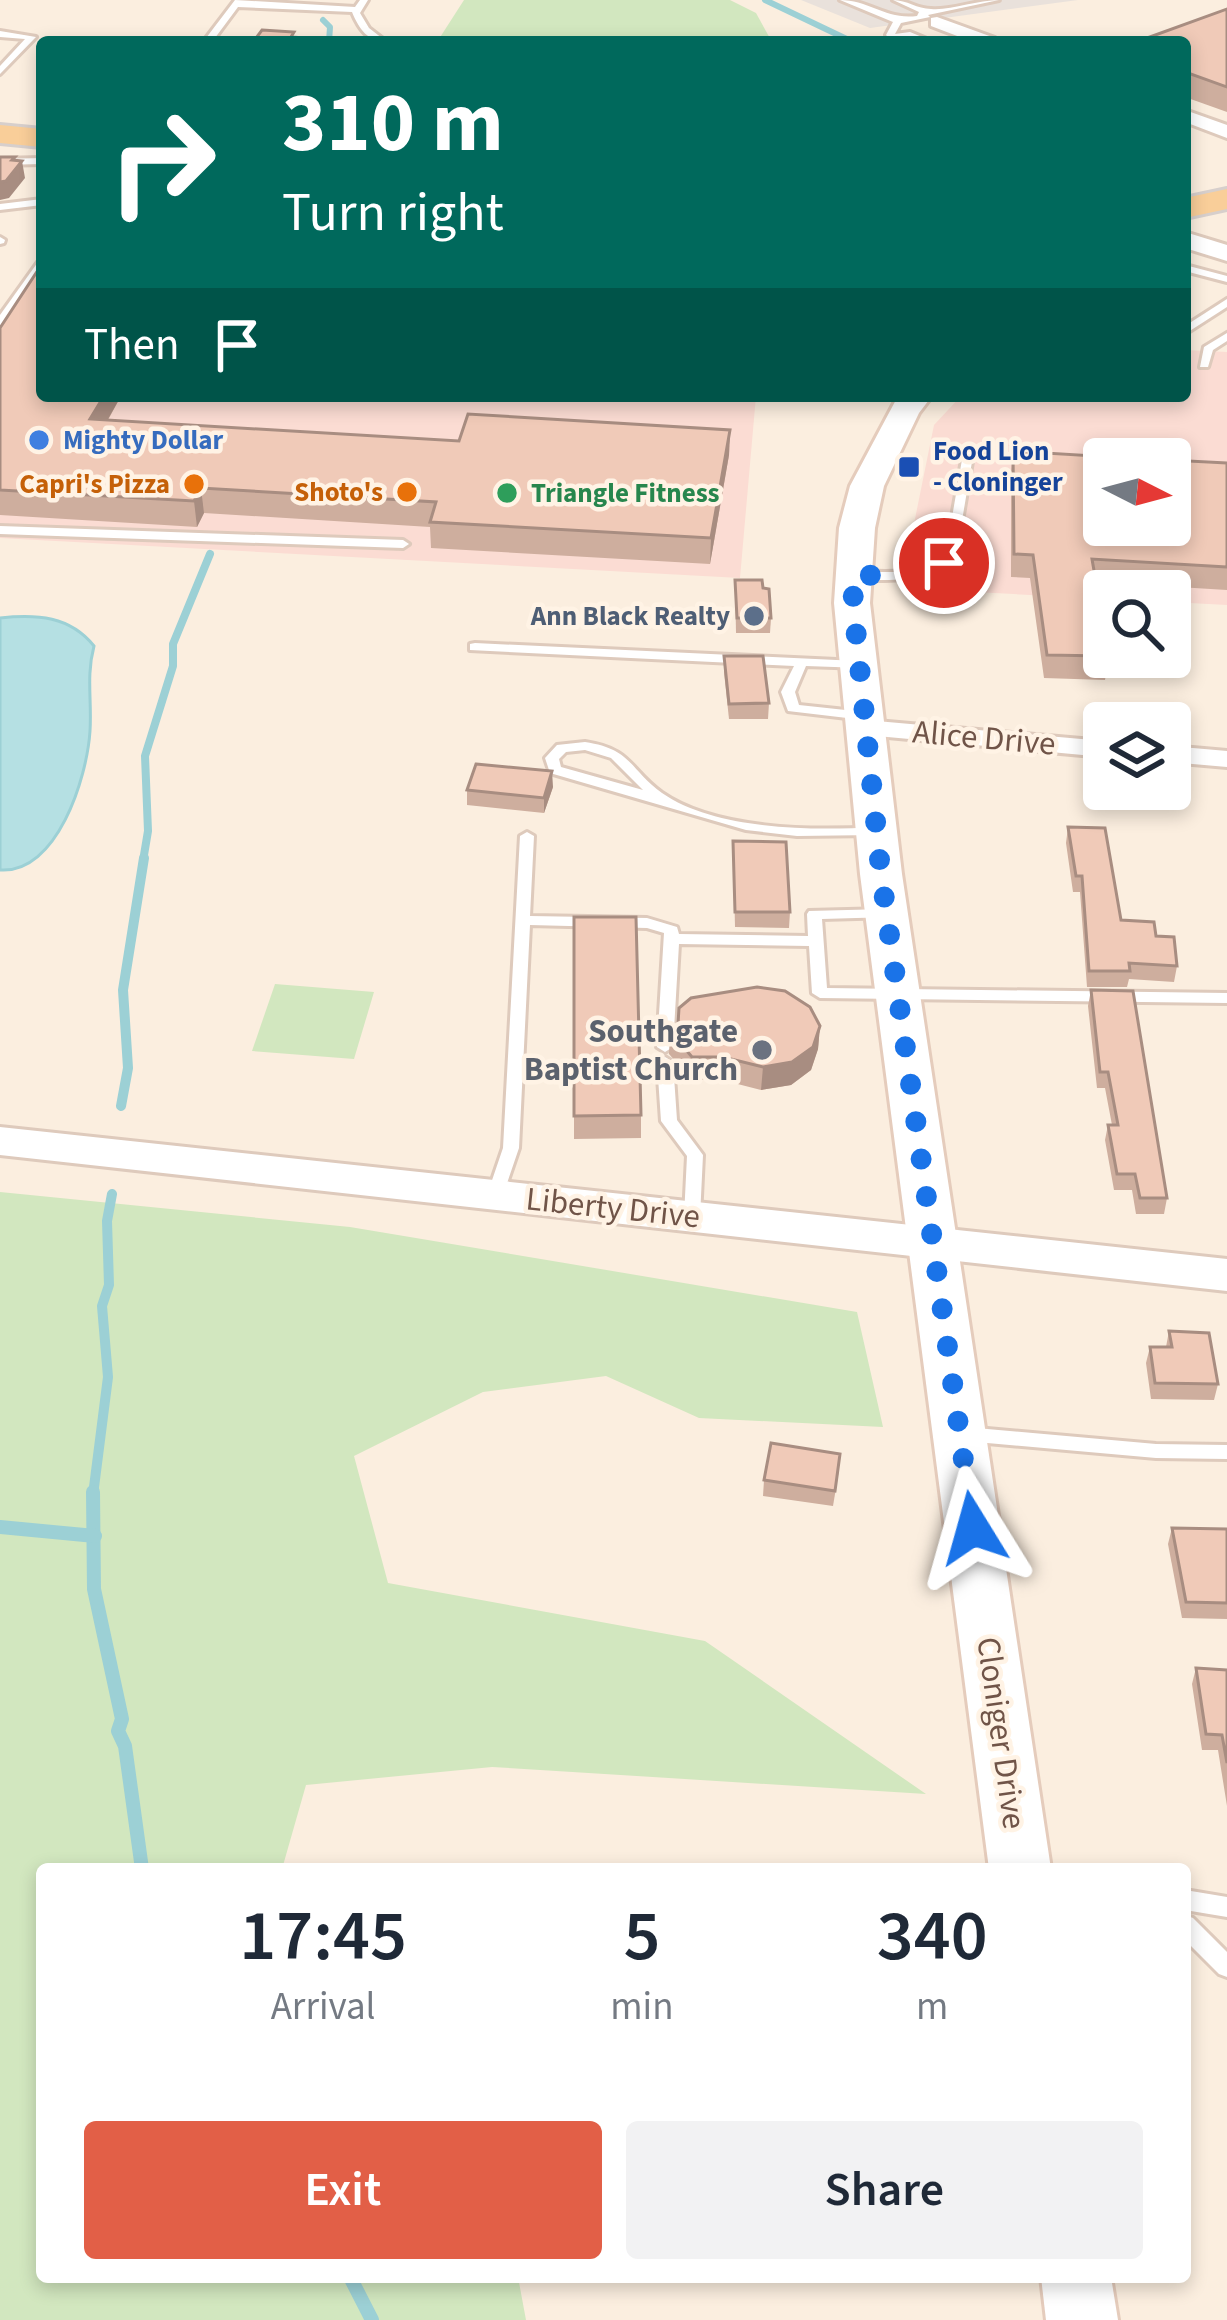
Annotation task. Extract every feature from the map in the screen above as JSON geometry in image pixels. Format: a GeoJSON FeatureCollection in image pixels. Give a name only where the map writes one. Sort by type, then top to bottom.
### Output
{"type":"FeatureCollection","features":[{"type":"Feature","properties":{"kind":"main road"},"geometry":{"type":"LineString","coordinates":[[0,134],[36,137]]}},
{"type":"Feature","properties":{"kind":"main road"},"geometry":{"type":"LineString","coordinates":[[1191,207],[1227,199]]}},
{"type":"Feature","properties":{"kind":"main road","name":"Cloniger Drive"},"geometry":{"type":"LineString","coordinates":[[911,402],[867,486],[856,528],[859,664],[887,914],[1019,1863]]}},
{"type":"Feature","properties":{"kind":"main road"},"geometry":{"type":"LineString","coordinates":[[1077,2283],[1082,2320]]}},
{"type":"Feature","properties":{"kind":"street"},"geometry":{"type":"LineString","coordinates":[[928,16],[975,36]]}},
{"type":"Feature","properties":{"kind":"street"},"geometry":{"type":"LineString","coordinates":[[1191,118],[1227,132]]}},
{"type":"Feature","properties":{"kind":"street"},"geometry":{"type":"LineString","coordinates":[[1191,242],[1227,253]]}},
{"type":"Feature","properties":{"kind":"street","name":"Alice Drive"},"geometry":{"type":"LineString","coordinates":[[864,722],[1083,747]]}},
{"type":"Feature","properties":{"kind":"street"},"geometry":{"type":"LineString","coordinates":[[1191,756],[1227,759]]}},
{"type":"Feature","properties":{"kind":"street","name":"Liberty Drive"},"geometry":{"type":"LineString","coordinates":[[0,1141],[1227,1275]]}},
{"type":"Feature","properties":{"kind":"lane"},"geometry":{"type":"LineString","coordinates":[[844,0],[898,21],[928,16],[960,2],[995,0]]}},
{"type":"Feature","properties":{"kind":"lane"},"geometry":{"type":"LineString","coordinates":[[897,0],[928,16]]}},
{"type":"Feature","properties":{"kind":"lane"},"geometry":{"type":"LineString","coordinates":[[212,36],[238,2],[361,5],[364,30],[374,36]]}},
{"type":"Feature","properties":{"kind":"lane"},"geometry":{"type":"LineString","coordinates":[[892,36],[898,21]]}},
{"type":"Feature","properties":{"kind":"lane"},"geometry":{"type":"LineString","coordinates":[[0,34],[32,37],[0,71]]}},
{"type":"Feature","properties":{"kind":"lane"},"geometry":{"type":"LineString","coordinates":[[0,162],[36,161]]}},
{"type":"Feature","properties":{"kind":"lane"},"geometry":{"type":"LineString","coordinates":[[0,207],[36,203]]}},
{"type":"Feature","properties":{"kind":"lane"},"geometry":{"type":"LineString","coordinates":[[1191,270],[1227,279]]}},
{"type":"Feature","properties":{"kind":"lane"},"geometry":{"type":"LineString","coordinates":[[0,323],[36,272]]}},
{"type":"Feature","properties":{"kind":"lane"},"geometry":{"type":"LineString","coordinates":[[1191,276],[1203,273]]}},
{"type":"Feature","properties":{"kind":"lane"},"geometry":{"type":"LineString","coordinates":[[1191,324],[1227,301]]}},
{"type":"Feature","properties":{"kind":"lane"},"geometry":{"type":"LineString","coordinates":[[1204,365],[1208,349],[1227,336]]}},
{"type":"Feature","properties":{"kind":"lane"},"geometry":{"type":"LineString","coordinates":[[854,575],[930,572],[944,563],[952,553],[968,450]]}},
{"type":"Feature","properties":{"kind":"lane"},"geometry":{"type":"LineString","coordinates":[[0,530],[403,544]]}},
{"type":"Feature","properties":{"kind":"lane"},"geometry":{"type":"LineString","coordinates":[[475,647],[859,664]]}},
{"type":"Feature","properties":{"kind":"lane"},"geometry":{"type":"LineString","coordinates":[[802,662],[788,692],[793,708],[864,722]]}},
{"type":"Feature","properties":{"kind":"lane"},"geometry":{"type":"LineString","coordinates":[[665,801],[621,757],[600,747],[562,748],[552,758],[555,770],[574,778],[700,814],[823,836],[876,831]]}},
{"type":"Feature","properties":{"kind":"lane"},"geometry":{"type":"LineString","coordinates":[[495,1195],[511,1148],[527,836]]}},
{"type":"Feature","properties":{"kind":"lane"},"geometry":{"type":"LineString","coordinates":[[887,914],[814,914],[820,993],[1227,998]]}},
{"type":"Feature","properties":{"kind":"lane"},"geometry":{"type":"LineString","coordinates":[[523,920],[647,923],[673,930],[665,1055],[670,1121],[695,1155],[692,1217]]}},
{"type":"Feature","properties":{"kind":"lane"},"geometry":{"type":"LineString","coordinates":[[672,939],[816,941]]}},
{"type":"Feature","properties":{"kind":"lane"},"geometry":{"type":"LineString","coordinates":[[960,1434],[1156,1451],[1227,1452]]}},
{"type":"Feature","properties":{"kind":"lane"},"geometry":{"type":"LineString","coordinates":[[1191,1901],[1227,1906]]}},
{"type":"Feature","properties":{"kind":"lane"},"geometry":{"type":"LineString","coordinates":[[1191,1931],[1227,1967]]}},
{"type":"Feature","properties":{"kind":"shaded area"},"geometry":{"type":"Polygon","coordinates":[[[801,0],[1078,0],[870,28],[801,0]]]}},
{"type":"Feature","properties":{"kind":"shaded area"},"geometry":{"type":"Polygon","coordinates":[[[36,268],[36,402],[755,402],[740,578],[0,538],[0,316],[36,268]]]}},
{"type":"Feature","properties":{"kind":"shaded area"},"geometry":{"type":"Polygon","coordinates":[[[1191,350],[1227,352],[1227,605],[1191,603],[1191,570],[1083,570],[1083,598],[901,588],[934,425],[955,402],[1191,402],[1191,350]]]}},
{"type":"Feature","properties":{"kind":"green space"},"geometry":{"type":"Polygon","coordinates":[[[464,0],[730,0],[756,13],[769,36],[441,36],[464,0]]]}},
{"type":"Feature","properties":{"kind":"green space"},"geometry":{"type":"Polygon","coordinates":[[[275,984],[374,992],[354,1059],[252,1051],[275,984]]]}},
{"type":"Feature","properties":{"kind":"green space"},"geometry":{"type":"Polygon","coordinates":[[[0,1192],[350,1227],[857,1312],[883,1427],[699,1418],[606,1376],[483,1392],[354,1456],[388,1583],[705,1641],[926,1794],[492,1767],[306,1785],[284,1863],[36,1863],[36,2283],[519,2283],[526,2320],[0,2320],[0,1192]]]}},
{"type":"Feature","properties":{"kind":"water"},"geometry":{"type":"Polygon","coordinates":[[[0,618],[52,619],[74,628],[94,646],[88,751],[75,797],[53,840],[38,857],[20,867],[0,870],[0,618]]]}},
{"type":"Feature","properties":{"kind":"building"},"geometry":{"type":"Polygon","coordinates":[[[1227,9],[1227,87],[1191,74],[1191,36],[1153,36],[1227,9]]]}},
{"type":"Feature","properties":{"kind":"building"},"geometry":{"type":"Polygon","coordinates":[[[262,30],[294,32],[292,36],[258,36],[262,30]]]}},
{"type":"Feature","properties":{"kind":"building"},"geometry":{"type":"Polygon","coordinates":[[[0,157],[22,161],[0,182],[0,157]]]}},
{"type":"Feature","properties":{"kind":"building"},"geometry":{"type":"Polygon","coordinates":[[[36,273],[36,402],[100,402],[90,419],[459,441],[468,414],[730,430],[711,538],[430,522],[436,502],[201,488],[194,501],[0,490],[0,328],[36,273]]]}},
{"type":"Feature","properties":{"kind":"building"},"geometry":{"type":"Polygon","coordinates":[[[1013,451],[1083,455],[1083,546],[1191,546],[1191,461],[1227,463],[1227,567],[1092,559],[1094,570],[1083,570],[1083,656],[1047,655],[1033,555],[1014,554],[1013,451]]]}},
{"type":"Feature","properties":{"kind":"building"},"geometry":{"type":"Polygon","coordinates":[[[735,580],[762,580],[763,588],[769,589],[771,618],[737,618],[735,580]]]}},
{"type":"Feature","properties":{"kind":"building"},"geometry":{"type":"Polygon","coordinates":[[[724,656],[763,656],[769,703],[729,704],[724,656]]]}},
{"type":"Feature","properties":{"kind":"building"},"geometry":{"type":"Polygon","coordinates":[[[476,764],[552,771],[544,798],[467,790],[476,764]]]}},
{"type":"Feature","properties":{"kind":"building"},"geometry":{"type":"Polygon","coordinates":[[[1068,827],[1105,828],[1121,920],[1154,922],[1156,936],[1174,937],[1177,966],[1129,963],[1130,971],[1089,971],[1082,876],[1076,876],[1068,827]]]}},
{"type":"Feature","properties":{"kind":"building"},"geometry":{"type":"Polygon","coordinates":[[[733,841],[786,842],[790,912],[735,912],[733,841]]]}},
{"type":"Feature","properties":{"kind":"building"},"geometry":{"type":"Polygon","coordinates":[[[574,917],[636,917],[641,1115],[574,1116],[574,917]]]}},
{"type":"Feature","properties":{"kind":"building"},"geometry":{"type":"Polygon","coordinates":[[[757,987],[785,991],[810,1007],[820,1026],[813,1047],[792,1062],[763,1067],[723,1057],[692,1057],[670,1031],[678,1024],[679,1008],[691,998],[757,987]]]}},
{"type":"Feature","properties":{"kind":"building"},"geometry":{"type":"Polygon","coordinates":[[[1091,990],[1133,991],[1167,1198],[1140,1198],[1135,1174],[1117,1174],[1108,1125],[1118,1125],[1108,1072],[1100,1072],[1091,990]]]}},
{"type":"Feature","properties":{"kind":"building"},"geometry":{"type":"Polygon","coordinates":[[[1169,1331],[1209,1333],[1218,1384],[1155,1383],[1150,1347],[1172,1347],[1169,1331]]]}},
{"type":"Feature","properties":{"kind":"building"},"geometry":{"type":"Polygon","coordinates":[[[771,1443],[840,1454],[835,1491],[764,1480],[771,1443]]]}},
{"type":"Feature","properties":{"kind":"building"},"geometry":{"type":"Polygon","coordinates":[[[1172,1528],[1227,1529],[1227,1603],[1186,1602],[1172,1528]]]}},
{"type":"Feature","properties":{"kind":"building"},"geometry":{"type":"Polygon","coordinates":[[[1196,1668],[1227,1670],[1227,1763],[1222,1735],[1206,1734],[1196,1668]]]}},
{"type":"Feature","properties":{"kind":"waterway"},"geometry":{"type":"LineString","coordinates":[[765,0],[840,36]]}},
{"type":"Feature","properties":{"kind":"waterway"},"geometry":{"type":"LineString","coordinates":[[323,20],[330,27],[329,36]]}},
{"type":"Feature","properties":{"kind":"waterway"},"geometry":{"type":"LineString","coordinates":[[143,861],[148,831],[145,756],[173,666],[173,644],[210,554]]}},
{"type":"Feature","properties":{"kind":"waterway"},"geometry":{"type":"LineString","coordinates":[[121,1106],[128,1068],[123,990],[144,858]]}},
{"type":"Feature","properties":{"kind":"waterway"},"geometry":{"type":"LineString","coordinates":[[93,1495],[108,1377],[102,1306],[109,1285],[107,1221],[112,1194]]}},
{"type":"Feature","properties":{"kind":"waterway"},"geometry":{"type":"LineString","coordinates":[[93,1495],[93,1536]]}},
{"type":"Feature","properties":{"kind":"waterway"},"geometry":{"type":"LineString","coordinates":[[0,1527],[93,1536]]}},
{"type":"Feature","properties":{"kind":"waterway"},"geometry":{"type":"LineString","coordinates":[[93,1536],[94,1589],[122,1719],[118,1731],[125,1746],[141,1863]]}},
{"type":"Feature","properties":{"kind":"waterway"},"geometry":{"type":"LineString","coordinates":[[353,2283],[372,2320]]}},
{"type":"Feature","properties":{"kind":"place","name":"Mighty Dollar"},"geometry":{"type":"Point","coordinates":[39,440]}},
{"type":"Feature","properties":{"kind":"place","name":"Food Lion - Cloninger"},"geometry":{"type":"Point","coordinates":[909,467]}},
{"type":"Feature","properties":{"kind":"place","name":"Capri's Pizza"},"geometry":{"type":"Point","coordinates":[194,484]}},
{"type":"Feature","properties":{"kind":"place","name":"Shoto's"},"geometry":{"type":"Point","coordinates":[407,492]}},
{"type":"Feature","properties":{"kind":"place","name":"Triangle Fitness"},"geometry":{"type":"Point","coordinates":[507,493]}},
{"type":"Feature","properties":{"kind":"place","name":"Ann Black Realty"},"geometry":{"type":"Point","coordinates":[754,616]}},
{"type":"Feature","properties":{"kind":"place","name":"Southgate Baptist Church"},"geometry":{"type":"Point","coordinates":[762,1050]}},
{"type":"Feature","properties":{"kind":"route"},"geometry":{"type":"LineString","coordinates":[[944,563],[930,572],[854,575],[853,603],[881,874],[973,1528]]}}]}
